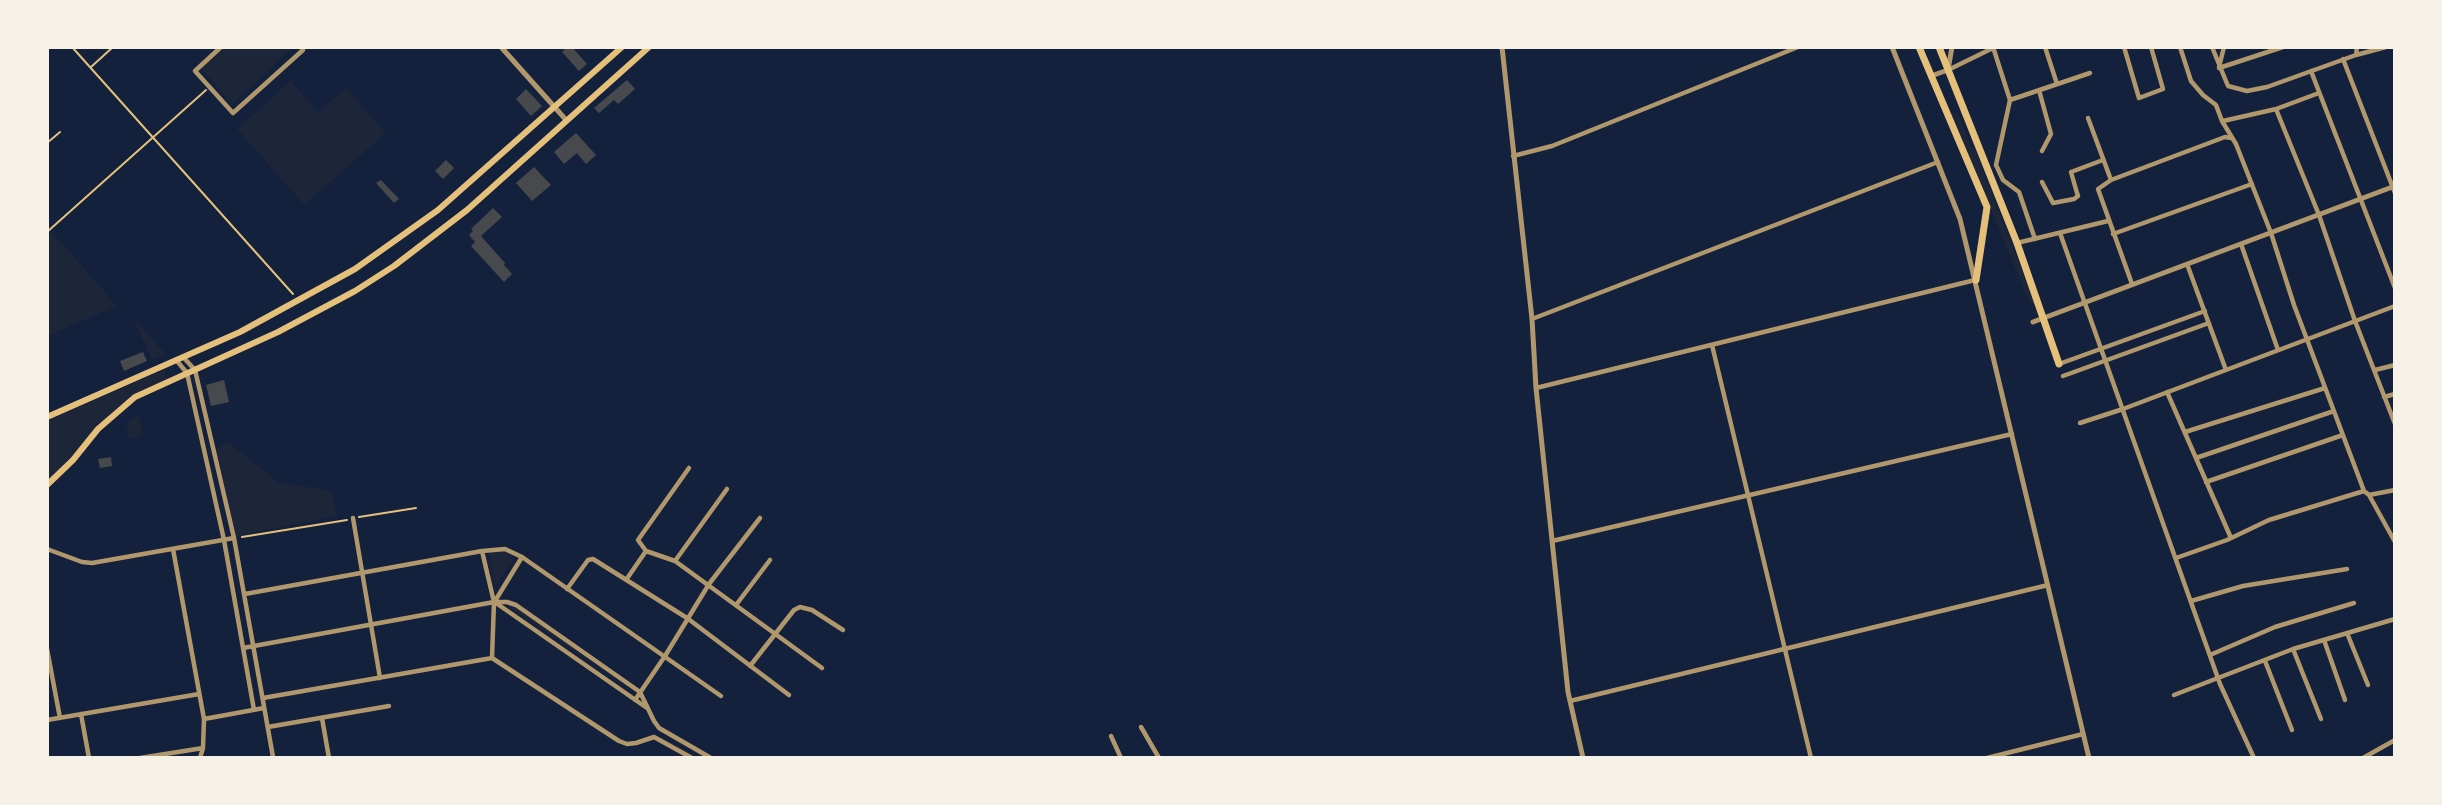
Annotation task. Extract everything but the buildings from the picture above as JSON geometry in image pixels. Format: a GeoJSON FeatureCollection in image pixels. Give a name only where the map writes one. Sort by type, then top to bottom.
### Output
{"type":"FeatureCollection","features":[{"type":"Feature","properties":{"kind":"highway"},"geometry":{"type":"LineString","coordinates":[[1919,47],[1987,207],[1976,280]]}},
{"type":"Feature","properties":{"kind":"highway"},"geometry":{"type":"LineString","coordinates":[[1925,61],[1936,61],[1940,51]]}},
{"type":"Feature","properties":{"kind":"highway"},"geometry":{"type":"LineString","coordinates":[[1940,51],[2017,243],[2059,363]]}},
{"type":"Feature","properties":{"kind":"highway"},"geometry":{"type":"LineString","coordinates":[[1943,105],[1950,99],[1959,99]]}},
{"type":"Feature","properties":{"kind":"main road"},"geometry":{"type":"LineString","coordinates":[[47,417],[240,332],[355,270],[412,230],[622,47]]}},
{"type":"Feature","properties":{"kind":"main road"},"geometry":{"type":"LineString","coordinates":[[47,485],[73,460],[98,429],[135,397],[278,332],[387,271],[467,210],[649,47]]}},
{"type":"Feature","properties":{"kind":"street"},"geometry":{"type":"LineString","coordinates":[[221,47],[195,71],[233,113],[302,49]]}},
{"type":"Feature","properties":{"kind":"street"},"geometry":{"type":"LineString","coordinates":[[501,47],[567,121]]}},
{"type":"Feature","properties":{"kind":"street"},"geometry":{"type":"LineString","coordinates":[[1502,47],[1570,701],[1583,758]]}},
{"type":"Feature","properties":{"kind":"street"},"geometry":{"type":"LineString","coordinates":[[1512,157],[1552,146],[1798,47]]}},
{"type":"Feature","properties":{"kind":"street"},"geometry":{"type":"LineString","coordinates":[[1892,47],[1957,209],[2089,758]]}},
{"type":"Feature","properties":{"kind":"street"},"geometry":{"type":"LineString","coordinates":[[1948,70],[1952,47]]}},
{"type":"Feature","properties":{"kind":"street"},"geometry":{"type":"LineString","coordinates":[[1931,76],[1993,47],[2010,100],[1996,165],[2003,180],[2019,192],[2035,239]]}},
{"type":"Feature","properties":{"kind":"street"},"geometry":{"type":"LineString","coordinates":[[2045,47],[2057,84]]}},
{"type":"Feature","properties":{"kind":"street"},"geometry":{"type":"LineString","coordinates":[[2124,47],[2139,98],[2163,89],[2151,47]]}},
{"type":"Feature","properties":{"kind":"street"},"geometry":{"type":"LineString","coordinates":[[2180,47],[2191,82],[2216,105],[2252,184],[2364,491],[2369,495],[2395,542]]}},
{"type":"Feature","properties":{"kind":"street"},"geometry":{"type":"LineString","coordinates":[[2212,47],[2228,86],[2248,91],[2267,88],[2343,59],[2386,47]]}},
{"type":"Feature","properties":{"kind":"street"},"geometry":{"type":"LineString","coordinates":[[2219,68],[2224,47]]}},
{"type":"Feature","properties":{"kind":"street"},"geometry":{"type":"LineString","coordinates":[[2219,68],[2283,47]]}},
{"type":"Feature","properties":{"kind":"street"},"geometry":{"type":"LineString","coordinates":[[2356,55],[2357,47]]}},
{"type":"Feature","properties":{"kind":"street"},"geometry":{"type":"LineString","coordinates":[[2033,322],[2394,189],[2343,59]]}},
{"type":"Feature","properties":{"kind":"street"},"geometry":{"type":"LineString","coordinates":[[2311,71],[2395,288]]}},
{"type":"Feature","properties":{"kind":"street"},"geometry":{"type":"LineString","coordinates":[[2010,100],[2090,72]]}},
{"type":"Feature","properties":{"kind":"street"},"geometry":{"type":"LineString","coordinates":[[2039,90],[2051,134],[2042,151]]}},
{"type":"Feature","properties":{"kind":"street"},"geometry":{"type":"LineString","coordinates":[[2222,121],[2276,109],[2319,93]]}},
{"type":"Feature","properties":{"kind":"street"},"geometry":{"type":"LineString","coordinates":[[2276,109],[2319,215],[2355,321],[2395,424]]}},
{"type":"Feature","properties":{"kind":"street"},"geometry":{"type":"LineString","coordinates":[[2088,118],[2111,180]]}},
{"type":"Feature","properties":{"kind":"street"},"geometry":{"type":"LineString","coordinates":[[2132,285],[2098,189],[2111,180],[2225,137],[2232,138]]}},
{"type":"Feature","properties":{"kind":"street"},"geometry":{"type":"LineString","coordinates":[[2042,182],[2053,203],[2074,199],[2078,197],[2071,172],[2103,160]]}},
{"type":"Feature","properties":{"kind":"street"},"geometry":{"type":"LineString","coordinates":[[1532,319],[1938,162]]}},
{"type":"Feature","properties":{"kind":"street"},"geometry":{"type":"LineString","coordinates":[[2113,234],[2252,184]]}},
{"type":"Feature","properties":{"kind":"street"},"geometry":{"type":"LineString","coordinates":[[2017,243],[2108,221]]}},
{"type":"Feature","properties":{"kind":"street"},"geometry":{"type":"LineString","coordinates":[[2060,233],[2218,678],[2254,758]]}},
{"type":"Feature","properties":{"kind":"street"},"geometry":{"type":"LineString","coordinates":[[2241,244],[2278,350]]}},
{"type":"Feature","properties":{"kind":"street"},"geometry":{"type":"LineString","coordinates":[[2188,264],[2226,370]]}},
{"type":"Feature","properties":{"kind":"street"},"geometry":{"type":"LineString","coordinates":[[1536,388],[1976,280]]}},
{"type":"Feature","properties":{"kind":"street"},"geometry":{"type":"LineString","coordinates":[[2080,423],[2395,306]]}},
{"type":"Feature","properties":{"kind":"street"},"geometry":{"type":"LineString","coordinates":[[2059,363],[2205,311]]}},
{"type":"Feature","properties":{"kind":"street"},"geometry":{"type":"LineString","coordinates":[[2063,376],[2209,324]]}},
{"type":"Feature","properties":{"kind":"street"},"geometry":{"type":"LineString","coordinates":[[1712,345],[1811,758]]}},
{"type":"Feature","properties":{"kind":"street"},"geometry":{"type":"LineString","coordinates":[[184,358],[195,370],[234,538],[273,757]]}},
{"type":"Feature","properties":{"kind":"street"},"geometry":{"type":"LineString","coordinates":[[177,361],[187,373],[225,540],[254,710]]}},
{"type":"Feature","properties":{"kind":"street"},"geometry":{"type":"LineString","coordinates":[[2375,370],[2395,365]]}},
{"type":"Feature","properties":{"kind":"street"},"geometry":{"type":"LineString","coordinates":[[2185,432],[2325,388]]}},
{"type":"Feature","properties":{"kind":"street"},"geometry":{"type":"LineString","coordinates":[[2167,392],[2231,538]]}},
{"type":"Feature","properties":{"kind":"street"},"geometry":{"type":"LineString","coordinates":[[2384,397],[2395,394]]}},
{"type":"Feature","properties":{"kind":"street"},"geometry":{"type":"LineString","coordinates":[[2196,458],[2334,411]]}},
{"type":"Feature","properties":{"kind":"street"},"geometry":{"type":"LineString","coordinates":[[1552,541],[2012,433]]}},
{"type":"Feature","properties":{"kind":"street"},"geometry":{"type":"LineString","coordinates":[[2206,482],[2343,435]]}},
{"type":"Feature","properties":{"kind":"street"},"geometry":{"type":"LineString","coordinates":[[689,468],[638,540],[646,551],[675,561],[822,668]]}},
{"type":"Feature","properties":{"kind":"street"},"geometry":{"type":"LineString","coordinates":[[675,561],[727,489]]}},
{"type":"Feature","properties":{"kind":"street"},"geometry":{"type":"LineString","coordinates":[[2369,495],[2395,490]]}},
{"type":"Feature","properties":{"kind":"street"},"geometry":{"type":"LineString","coordinates":[[2176,558],[2231,538],[2269,520],[2364,491]]}},
{"type":"Feature","properties":{"kind":"street"},"geometry":{"type":"LineString","coordinates":[[635,700],[709,584],[760,518]]}},
{"type":"Feature","properties":{"kind":"street"},"geometry":{"type":"LineString","coordinates":[[353,519],[380,678]]}},
{"type":"Feature","properties":{"kind":"street"},"geometry":{"type":"LineString","coordinates":[[47,549],[92,563],[234,538]]}},
{"type":"Feature","properties":{"kind":"street"},"geometry":{"type":"LineString","coordinates":[[173,549],[204,719],[201,758]]}},
{"type":"Feature","properties":{"kind":"street"},"geometry":{"type":"LineString","coordinates":[[244,594],[505,549],[522,557],[721,696]]}},
{"type":"Feature","properties":{"kind":"street"},"geometry":{"type":"LineString","coordinates":[[482,551],[494,602],[492,658]]}},
{"type":"Feature","properties":{"kind":"street"},"geometry":{"type":"LineString","coordinates":[[626,580],[646,551]]}},
{"type":"Feature","properties":{"kind":"street"},"geometry":{"type":"LineString","coordinates":[[494,602],[522,557]]}},
{"type":"Feature","properties":{"kind":"street"},"geometry":{"type":"LineString","coordinates":[[567,589],[588,560],[593,559],[687,618],[789,695]]}},
{"type":"Feature","properties":{"kind":"street"},"geometry":{"type":"LineString","coordinates":[[736,605],[770,560]]}},
{"type":"Feature","properties":{"kind":"street"},"geometry":{"type":"LineString","coordinates":[[2191,601],[2243,586],[2347,569]]}},
{"type":"Feature","properties":{"kind":"street"},"geometry":{"type":"LineString","coordinates":[[1570,701],[2048,585]]}},
{"type":"Feature","properties":{"kind":"street"},"geometry":{"type":"LineString","coordinates":[[243,648],[494,602],[516,605],[640,692],[659,729],[711,758]]}},
{"type":"Feature","properties":{"kind":"street"},"geometry":{"type":"LineString","coordinates":[[494,602],[647,709]]}},
{"type":"Feature","properties":{"kind":"street"},"geometry":{"type":"LineString","coordinates":[[2210,655],[2275,627],[2354,603]]}},
{"type":"Feature","properties":{"kind":"street"},"geometry":{"type":"LineString","coordinates":[[750,667],[794,610],[800,607],[812,610],[843,630]]}},
{"type":"Feature","properties":{"kind":"street"},"geometry":{"type":"LineString","coordinates":[[2174,695],[2293,649],[2395,619]]}},
{"type":"Feature","properties":{"kind":"street"},"geometry":{"type":"LineString","coordinates":[[2347,633],[2368,685]]}},
{"type":"Feature","properties":{"kind":"street"},"geometry":{"type":"LineString","coordinates":[[2324,640],[2345,700]]}},
{"type":"Feature","properties":{"kind":"street"},"geometry":{"type":"LineString","coordinates":[[47,649],[60,718]]}},
{"type":"Feature","properties":{"kind":"street"},"geometry":{"type":"LineString","coordinates":[[2293,649],[2321,719]]}},
{"type":"Feature","properties":{"kind":"street"},"geometry":{"type":"LineString","coordinates":[[263,698],[492,658],[619,741],[636,743],[654,737],[659,729]]}},
{"type":"Feature","properties":{"kind":"street"},"geometry":{"type":"LineString","coordinates":[[2265,660],[2291,730]]}},
{"type":"Feature","properties":{"kind":"street"},"geometry":{"type":"LineString","coordinates":[[47,720],[200,694]]}},
{"type":"Feature","properties":{"kind":"street"},"geometry":{"type":"LineString","coordinates":[[268,727],[389,706]]}},
{"type":"Feature","properties":{"kind":"street"},"geometry":{"type":"LineString","coordinates":[[204,719],[264,708]]}},
{"type":"Feature","properties":{"kind":"street"},"geometry":{"type":"LineString","coordinates":[[81,714],[89,758]]}},
{"type":"Feature","properties":{"kind":"street"},"geometry":{"type":"LineString","coordinates":[[322,718],[329,758]]}},
{"type":"Feature","properties":{"kind":"street"},"geometry":{"type":"LineString","coordinates":[[1141,727],[1159,758]]}},
{"type":"Feature","properties":{"kind":"street"},"geometry":{"type":"LineString","coordinates":[[1987,758],[2083,734]]}},
{"type":"Feature","properties":{"kind":"street"},"geometry":{"type":"LineString","coordinates":[[1111,736],[1121,758]]}},
{"type":"Feature","properties":{"kind":"street"},"geometry":{"type":"LineString","coordinates":[[654,737],[692,758]]}},
{"type":"Feature","properties":{"kind":"street"},"geometry":{"type":"LineString","coordinates":[[2363,758],[2395,740]]}},
{"type":"Feature","properties":{"kind":"street"},"geometry":{"type":"LineString","coordinates":[[140,758],[203,748]]}},
{"type":"Feature","properties":{"kind":"path"},"geometry":{"type":"LineString","coordinates":[[72,47],[299,301]]}},
{"type":"Feature","properties":{"kind":"path"},"geometry":{"type":"LineString","coordinates":[[90,68],[113,47]]}},
{"type":"Feature","properties":{"kind":"path"},"geometry":{"type":"LineString","coordinates":[[47,232],[209,87]]}},
{"type":"Feature","properties":{"kind":"path"},"geometry":{"type":"LineString","coordinates":[[47,143],[60,132]]}},
{"type":"Feature","properties":{"kind":"path"},"geometry":{"type":"LineString","coordinates":[[234,538],[416,508]]}},
{"type":"Feature","properties":{"kind":"shaded area"},"geometry":{"type":"Polygon","coordinates":[[[224,47],[292,48],[232,105],[201,68],[224,47]]]}},
{"type":"Feature","properties":{"kind":"shaded area"},"geometry":{"type":"Polygon","coordinates":[[[291,81],[318,112],[346,88],[386,133],[304,205],[237,129],[291,81]]]}},
{"type":"Feature","properties":{"kind":"shaded area"},"geometry":{"type":"Polygon","coordinates":[[[1958,113],[1971,147],[1974,148],[2034,301],[2032,303],[2029,302],[1952,114],[1958,113]]]}},
{"type":"Feature","properties":{"kind":"shaded area"},"geometry":{"type":"Polygon","coordinates":[[[52,232],[117,306],[47,336],[47,236],[52,232]]]}},
{"type":"Feature","properties":{"kind":"shaded area"},"geometry":{"type":"Polygon","coordinates":[[[133,318],[166,354],[152,360],[133,318]]]}},
{"type":"Feature","properties":{"kind":"shaded area"},"geometry":{"type":"Polygon","coordinates":[[[164,370],[167,379],[134,394],[114,410],[47,482],[47,421],[164,370]]]}},
{"type":"Feature","properties":{"kind":"shaded area"},"geometry":{"type":"Polygon","coordinates":[[[139,415],[143,436],[129,438],[126,422],[139,415]]]}},
{"type":"Feature","properties":{"kind":"shaded area"},"geometry":{"type":"Polygon","coordinates":[[[228,442],[278,482],[331,491],[337,516],[236,536],[217,449],[228,442]]]}},
{"type":"Feature","properties":{"kind":"shaded area"},"geometry":{"type":"Polygon","coordinates":[[[506,552],[514,559],[494,585],[489,553],[506,552]]]}},
{"type":"Feature","properties":{"kind":"shaded area"},"geometry":{"type":"Polygon","coordinates":[[[512,605],[632,690],[633,691],[510,607],[512,605]]]}}]}
